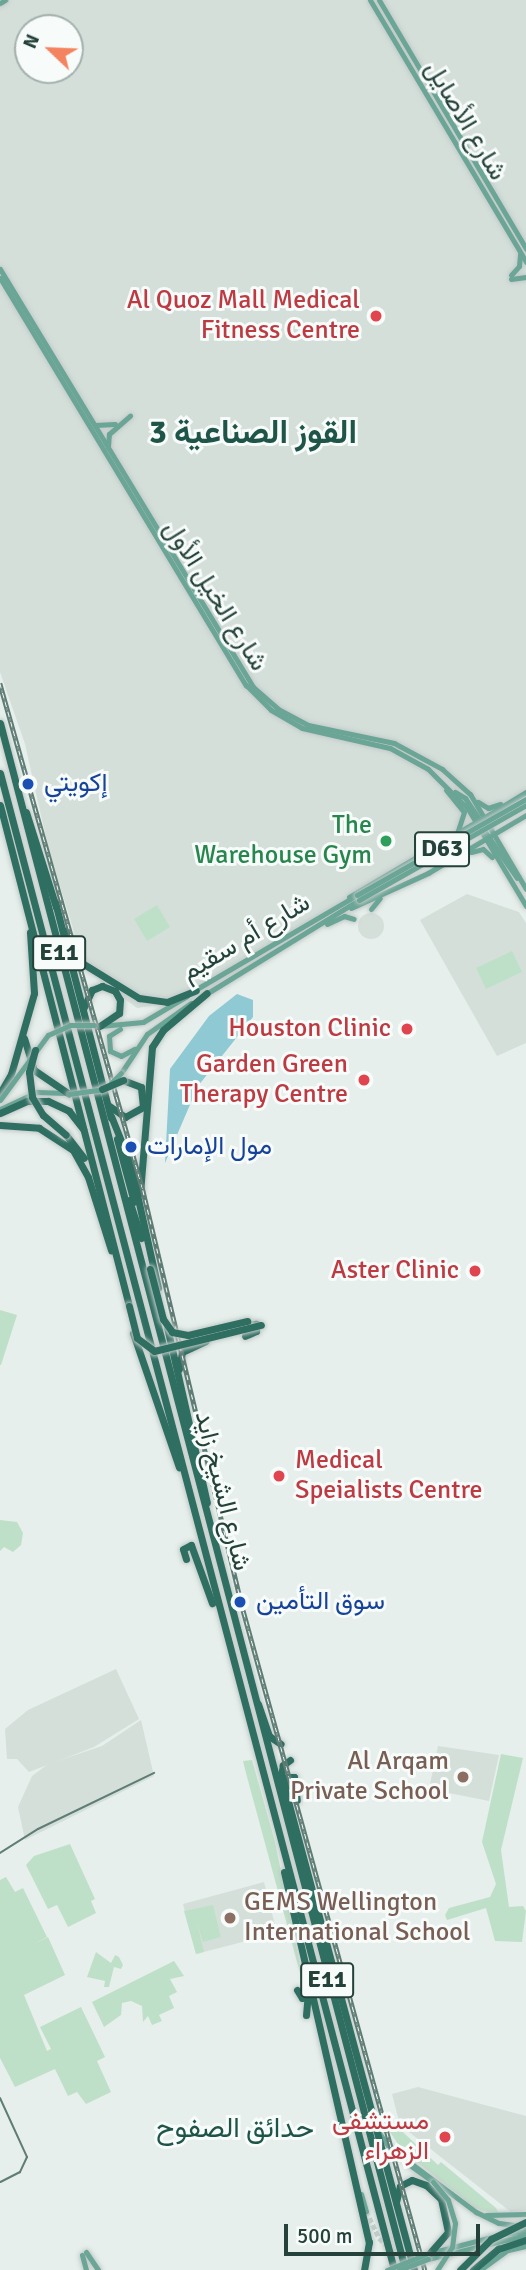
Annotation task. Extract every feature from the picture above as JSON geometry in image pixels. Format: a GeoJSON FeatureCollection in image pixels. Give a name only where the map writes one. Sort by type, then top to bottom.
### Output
{"type":"FeatureCollection","features":[{"type":"Feature","properties":{"kind":"highway","name":"شارع الشيخ زايد"},"geometry":{"type":"LineString","coordinates":[[0,723],[250,1690],[405,2270]]}},
{"type":"Feature","properties":{"kind":"highway","name":"شارع الشيخ زايد"},"geometry":{"type":"LineString","coordinates":[[0,773],[185,1478],[225,1641],[388,2255],[396,2270]]}},
{"type":"Feature","properties":{"kind":"highway"},"geometry":{"type":"LineString","coordinates":[[20,801],[32,826],[72,950],[91,970],[149,1002],[171,1001],[196,990]]}},
{"type":"Feature","properties":{"kind":"highway"},"geometry":{"type":"LineString","coordinates":[[0,805],[89,1142],[135,1342],[185,1478]]}},
{"type":"Feature","properties":{"kind":"highway"},"geometry":{"type":"LineString","coordinates":[[0,1093],[9,1079],[25,1027],[36,974],[25,900]]}},
{"type":"Feature","properties":{"kind":"highway"},"geometry":{"type":"LineString","coordinates":[[55,902],[163,1319],[172,1332],[188,1335],[247,1321]]}},
{"type":"Feature","properties":{"kind":"highway"},"geometry":{"type":"LineString","coordinates":[[82,1010],[92,990],[105,987],[115,991],[120,999],[119,1013],[97,1026]]}},
{"type":"Feature","properties":{"kind":"highway"},"geometry":{"type":"LineString","coordinates":[[144,1232],[140,1195],[152,1051],[163,1030],[207,993]]}},
{"type":"Feature","properties":{"kind":"highway"},"geometry":{"type":"LineString","coordinates":[[25,1027],[30,1064],[58,1089],[69,1094]]}},
{"type":"Feature","properties":{"kind":"highway"},"geometry":{"type":"LineString","coordinates":[[35,1050],[29,1072],[32,1097],[43,1115],[66,1135],[86,1161],[139,1336],[153,1347],[261,1325]]}},
{"type":"Feature","properties":{"kind":"highway"},"geometry":{"type":"LineString","coordinates":[[102,1089],[122,1077],[141,1087],[145,1099],[141,1109],[125,1117],[107,1103]]}},
{"type":"Feature","properties":{"kind":"highway"},"geometry":{"type":"LineString","coordinates":[[0,1111],[27,1101],[52,1102],[75,1116],[89,1142]]}},
{"type":"Feature","properties":{"kind":"highway"},"geometry":{"type":"LineString","coordinates":[[111,1116],[130,1163],[206,1490],[206,1514]]}},
{"type":"Feature","properties":{"kind":"highway"},"geometry":{"type":"LineString","coordinates":[[0,1125],[39,1128],[69,1147],[86,1172],[112,1245]]}},
{"type":"Feature","properties":{"kind":"highway"},"geometry":{"type":"LineString","coordinates":[[120,1184],[146,1254]]}},
{"type":"Feature","properties":{"kind":"highway"},"geometry":{"type":"LineString","coordinates":[[189,1424],[178,1367],[181,1355],[188,1348],[219,1334],[256,1324],[257,1330],[245,1336]]}},
{"type":"Feature","properties":{"kind":"highway"},"geometry":{"type":"LineString","coordinates":[[186,1559],[183,1549],[191,1545],[225,1641]]}},
{"type":"Feature","properties":{"kind":"highway"},"geometry":{"type":"LineString","coordinates":[[250,1690],[269,1736],[281,1744]]}},
{"type":"Feature","properties":{"kind":"highway"},"geometry":{"type":"LineString","coordinates":[[290,1759],[281,1772],[414,2270]]}},
{"type":"Feature","properties":{"kind":"highway"},"geometry":{"type":"LineString","coordinates":[[293,1817],[286,1781],[290,1776],[295,1780],[297,1800]]}},
{"type":"Feature","properties":{"kind":"highway"},"geometry":{"type":"LineString","coordinates":[[285,1867],[284,1885],[301,1961],[369,2242],[364,2270]]}},
{"type":"Feature","properties":{"kind":"highway"},"geometry":{"type":"LineString","coordinates":[[306,1900],[318,1924],[342,2004]]}},
{"type":"Feature","properties":{"kind":"highway"},"geometry":{"type":"LineString","coordinates":[[301,1961],[307,2000],[324,2054]]}},
{"type":"Feature","properties":{"kind":"highway"},"geometry":{"type":"LineString","coordinates":[[297,1990],[302,1998],[307,2000]]}},
{"type":"Feature","properties":{"kind":"highway"},"geometry":{"type":"LineString","coordinates":[[306,2015],[307,2000]]}},
{"type":"Feature","properties":{"kind":"highway"},"geometry":{"type":"LineString","coordinates":[[406,2247],[396,2195],[403,2183],[416,2180],[436,2193],[448,2215],[446,2237],[428,2256]]}},
{"type":"Feature","properties":{"kind":"highway"},"geometry":{"type":"LineString","coordinates":[[473,2270],[494,2251],[525,2235]]}},
{"type":"Feature","properties":{"kind":"highway"},"geometry":{"type":"LineString","coordinates":[[460,2270],[491,2239],[525,2235]]}},
{"type":"Feature","properties":{"kind":"highway"},"geometry":{"type":"LineString","coordinates":[[387,2270],[388,2255]]}},
{"type":"Feature","properties":{"kind":"main road"},"geometry":{"type":"LineString","coordinates":[[0,3],[5,0]]}},
{"type":"Feature","properties":{"kind":"main road","name":"شارع الأصايل"},"geometry":{"type":"LineString","coordinates":[[370,0],[522,250]]}},
{"type":"Feature","properties":{"kind":"main road","name":"شارع الأصايل"},"geometry":{"type":"LineString","coordinates":[[379,0],[437,98],[522,250],[526,262]]}},
{"type":"Feature","properties":{"kind":"main road"},"geometry":{"type":"LineString","coordinates":[[408,40],[412,56]]}},
{"type":"Feature","properties":{"kind":"main road"},"geometry":{"type":"LineString","coordinates":[[437,98],[449,108]]}},
{"type":"Feature","properties":{"kind":"main road"},"geometry":{"type":"LineString","coordinates":[[522,250],[526,256]]}},
{"type":"Feature","properties":{"kind":"main road"},"geometry":{"type":"LineString","coordinates":[[522,250],[520,264],[511,277],[526,277]]}},
{"type":"Feature","properties":{"kind":"main road","name":"شارع الخيل الأول"},"geometry":{"type":"LineString","coordinates":[[0,268],[236,664],[263,696],[314,728],[409,749],[442,769],[470,794],[509,879],[526,906]]}},
{"type":"Feature","properties":{"kind":"main road","name":"شارع الخيل الأول"},"geometry":{"type":"LineString","coordinates":[[0,278],[246,685],[271,710],[302,728],[390,748],[428,769],[454,792],[463,796],[511,862],[526,889]]}},
{"type":"Feature","properties":{"kind":"main road"},"geometry":{"type":"LineString","coordinates":[[110,453],[108,435],[130,416]]}},
{"type":"Feature","properties":{"kind":"main road"},"geometry":{"type":"LineString","coordinates":[[92,422],[102,428],[116,424]]}},
{"type":"Feature","properties":{"kind":"main road"},"geometry":{"type":"LineString","coordinates":[[428,769],[464,810],[464,821],[455,834]]}},
{"type":"Feature","properties":{"kind":"main road"},"geometry":{"type":"LineString","coordinates":[[470,794],[488,808],[525,795]]}},
{"type":"Feature","properties":{"kind":"main road"},"geometry":{"type":"LineString","coordinates":[[348,908],[463,854],[507,804],[525,795]]}},
{"type":"Feature","properties":{"kind":"main road","name":"شارع أم سقيم"},"geometry":{"type":"LineString","coordinates":[[122,1077],[138,1045],[158,1025],[525,795]]}},
{"type":"Feature","properties":{"kind":"main road","name":"شارع أم سقيم"},"geometry":{"type":"LineString","coordinates":[[0,1100],[17,1084],[35,1050],[60,1028],[127,1026],[158,1016],[196,990],[344,901],[358,898],[526,805]]}},
{"type":"Feature","properties":{"kind":"main road"},"geometry":{"type":"LineString","coordinates":[[344,901],[455,834],[510,824],[526,815]]}},
{"type":"Feature","properties":{"kind":"main road"},"geometry":{"type":"LineString","coordinates":[[510,824],[503,839],[511,862]]}},
{"type":"Feature","properties":{"kind":"main road"},"geometry":{"type":"LineString","coordinates":[[486,829],[526,889]]}},
{"type":"Feature","properties":{"kind":"main road"},"geometry":{"type":"LineString","coordinates":[[453,860],[483,849],[509,879]]}},
{"type":"Feature","properties":{"kind":"main road"},"geometry":{"type":"LineString","coordinates":[[375,905],[397,887]]}},
{"type":"Feature","properties":{"kind":"main road"},"geometry":{"type":"LineString","coordinates":[[309,931],[344,916],[354,919]]}},
{"type":"Feature","properties":{"kind":"main road"},"geometry":{"type":"LineString","coordinates":[[127,1026],[110,1035],[110,1051],[123,1056],[138,1045]]}},
{"type":"Feature","properties":{"kind":"main road"},"geometry":{"type":"LineString","coordinates":[[0,1111],[37,1092],[69,1094],[102,1089]]}},
{"type":"Feature","properties":{"kind":"main road"},"geometry":{"type":"LineString","coordinates":[[331,2083],[366,2211]]}},
{"type":"Feature","properties":{"kind":"main road"},"geometry":{"type":"LineString","coordinates":[[370,2110],[389,2147],[433,2182],[448,2200],[455,2223],[452,2247],[438,2270]]}},
{"type":"Feature","properties":{"kind":"main road"},"geometry":{"type":"LineString","coordinates":[[389,2147],[468,2205],[495,2222],[525,2235]]}},
{"type":"Feature","properties":{"kind":"main road"},"geometry":{"type":"LineString","coordinates":[[468,2205],[493,2217],[526,2214]]}},
{"type":"Feature","properties":{"kind":"main road"},"geometry":{"type":"LineString","coordinates":[[387,2270],[428,2256],[525,2235]]}},
{"type":"Feature","properties":{"kind":"main road"},"geometry":{"type":"LineString","coordinates":[[480,2270],[525,2235]]}},
{"type":"Feature","properties":{"kind":"main road"},"geometry":{"type":"LineString","coordinates":[[489,2270],[525,2235]]}},
{"type":"Feature","properties":{"kind":"main road"},"geometry":{"type":"LineString","coordinates":[[86,2270],[84,2254],[98,2270]]}},
{"type":"Feature","properties":{"kind":"main road"},"geometry":{"type":"LineString","coordinates":[[396,2270],[428,2256]]}},
{"type":"Feature","properties":{"kind":"shaded area","name":"القوز الصناعية 3"},"geometry":{"type":"Polygon","coordinates":[[[0,0],[526,0],[526,795],[189,1001],[137,1008],[86,970],[49,851],[25,744],[0,672],[0,0]]]}},
{"type":"Feature","properties":{"kind":"shaded area"},"geometry":{"type":"Polygon","coordinates":[[[467,894],[519,912],[526,923],[526,1043],[497,1056],[420,920],[467,894]]]}},
{"type":"Feature","properties":{"kind":"shaded area"},"geometry":{"type":"Polygon","coordinates":[[[371,913],[380,917],[384,926],[380,935],[371,939],[362,935],[358,926],[362,917],[371,913]]]}},
{"type":"Feature","properties":{"kind":"shaded area"},"geometry":{"type":"Polygon","coordinates":[[[116,1669],[139,1719],[94,1747],[29,1772],[17,1759],[7,1759],[5,1729],[28,1710],[116,1669]]]}},
{"type":"Feature","properties":{"kind":"shaded area"},"geometry":{"type":"Polygon","coordinates":[[[141,1720],[154,1776],[25,1840],[18,1807],[32,1776],[48,1764],[102,1746],[141,1720]]]}},
{"type":"Feature","properties":{"kind":"shaded area","name":"Al Arqam Private School"},"geometry":{"type":"Polygon","coordinates":[[[438,1746],[499,1755],[489,1801],[429,1789],[438,1746]]]}},
{"type":"Feature","properties":{"kind":"shaded area","name":"GEMS Wellington International School"},"geometry":{"type":"Polygon","coordinates":[[[264,1882],[277,1933],[196,1954],[183,1904],[264,1882]]]}},
{"type":"Feature","properties":{"kind":"shaded area"},"geometry":{"type":"Polygon","coordinates":[[[418,2087],[526,2116],[526,2210],[511,2212],[400,2125],[392,2094],[418,2087]]]}},
{"type":"Feature","properties":{"kind":"green space"},"geometry":{"type":"Polygon","coordinates":[[[157,905],[170,927],[147,941],[134,919],[157,905]]]}},
{"type":"Feature","properties":{"kind":"green space"},"geometry":{"type":"Polygon","coordinates":[[[512,951],[522,972],[486,989],[476,968],[512,951]]]}},
{"type":"Feature","properties":{"kind":"green space"},"geometry":{"type":"Polygon","coordinates":[[[0,1310],[17,1315],[1,1365],[0,1365],[0,1310]]]}},
{"type":"Feature","properties":{"kind":"green space"},"geometry":{"type":"Polygon","coordinates":[[[0,1520],[17,1522],[23,1533],[21,1545],[13,1552],[4,1547],[0,1551],[0,1520]]]}},
{"type":"Feature","properties":{"kind":"green space"},"geometry":{"type":"Polygon","coordinates":[[[501,1754],[523,1758],[501,1850],[509,1907],[523,1906],[526,1911],[522,1942],[495,1941],[486,1908],[447,1920],[445,1915],[449,1908],[490,1897],[496,1884],[482,1842],[501,1754]]]}},
{"type":"Feature","properties":{"kind":"green space"},"geometry":{"type":"Polygon","coordinates":[[[252,1760],[275,1842],[306,1995],[243,1761],[252,1760]]]}},
{"type":"Feature","properties":{"kind":"green space"},"geometry":{"type":"Polygon","coordinates":[[[70,1844],[95,1899],[91,1901],[96,1913],[68,1927],[57,1905],[48,1909],[26,1865],[34,1856],[70,1844]]]}},
{"type":"Feature","properties":{"kind":"green space"},"geometry":{"type":"Polygon","coordinates":[[[6,1877],[15,1892],[23,1888],[47,1937],[34,1944],[48,1937],[65,1975],[24,1995],[47,2051],[51,2049],[40,2027],[81,2007],[105,2057],[97,2061],[111,2092],[86,2104],[77,2092],[68,2096],[55,2069],[15,2087],[0,2058],[0,1880],[6,1877]]]}},
{"type":"Feature","properties":{"kind":"green space"},"geometry":{"type":"Polygon","coordinates":[[[213,1905],[221,1937],[203,1942],[197,1923],[204,1952],[196,1954],[184,1911],[213,1905]]]}},
{"type":"Feature","properties":{"kind":"green space"},"geometry":{"type":"Polygon","coordinates":[[[96,1952],[111,1963],[115,1955],[123,1965],[121,1969],[114,1967],[109,1987],[104,1987],[105,1981],[87,1977],[96,1952]]]}},
{"type":"Feature","properties":{"kind":"green space"},"geometry":{"type":"Polygon","coordinates":[[[174,1961],[184,1976],[170,1979],[177,1992],[169,1996],[174,2008],[159,2015],[162,2021],[152,2025],[148,2016],[143,2022],[142,2006],[131,2001],[122,2003],[121,2015],[104,2027],[92,2002],[174,1961]]]}},
{"type":"Feature","properties":{"kind":"green space"},"geometry":{"type":"Polygon","coordinates":[[[390,2120],[438,2165],[441,2162],[496,2208],[500,2216],[475,2208],[402,2150],[388,2129],[390,2120]]]}},
{"type":"Feature","properties":{"kind":"water"},"geometry":{"type":"Polygon","coordinates":[[[237,994],[253,1000],[253,1017],[198,1086],[165,1163],[170,1069],[209,1016],[237,994]]]}},
{"type":"Feature","properties":{"kind":"tunnel"},"geometry":{"type":"LineString","coordinates":[[366,2211],[379,2238],[403,2260]]}},
{"type":"Feature","properties":{"kind":"tram line"},"geometry":{"type":"LineString","coordinates":[[0,1853],[38,1829],[154,1773]]}},
{"type":"Feature","properties":{"kind":"tram line"},"geometry":{"type":"LineString","coordinates":[[0,2098],[27,2157],[20,2172],[0,2182]]}},
{"type":"Feature","properties":{"kind":"railway"},"geometry":{"type":"LineString","coordinates":[[0,683],[143,1190],[241,1602],[425,2270]]}},
{"type":"Feature","properties":{"kind":"place","name":"Al Quoz Mall Medical Fitness Centre"},"geometry":{"type":"Point","coordinates":[376,316]}},
{"type":"Feature","properties":{"kind":"place","name":"إكويتي"},"geometry":{"type":"Point","coordinates":[28,784]}},
{"type":"Feature","properties":{"kind":"place","name":"The Warehouse Gym"},"geometry":{"type":"Point","coordinates":[386,841]}},
{"type":"Feature","properties":{"kind":"place","name":"Houston Clinic"},"geometry":{"type":"Point","coordinates":[407,1029]}},
{"type":"Feature","properties":{"kind":"place","name":"Garden Green Therapy Centre"},"geometry":{"type":"Point","coordinates":[364,1080]}},
{"type":"Feature","properties":{"kind":"place","name":"مول الإمارات"},"geometry":{"type":"Point","coordinates":[131,1147]}},
{"type":"Feature","properties":{"kind":"place","name":"Aster Clinic"},"geometry":{"type":"Point","coordinates":[475,1271]}},
{"type":"Feature","properties":{"kind":"place","name":"Medical Speialists Centre"},"geometry":{"type":"Point","coordinates":[279,1476]}},
{"type":"Feature","properties":{"kind":"place","name":"سوق التأمين"},"geometry":{"type":"Point","coordinates":[240,1602]}},
{"type":"Feature","properties":{"kind":"place","name":"Al Arqam Private School"},"geometry":{"type":"Point","coordinates":[463,1777]}},
{"type":"Feature","properties":{"kind":"place","name":"GEMS Wellington International School"},"geometry":{"type":"Point","coordinates":[230,1918]}},
{"type":"Feature","properties":{"kind":"place","name":"مستشفى الزهراء"},"geometry":{"type":"Point","coordinates":[445,2137]}},
{"type":"Feature","properties":{"kind":"district","name":"القوز الصناعية 3"},"geometry":{"type":"Point","coordinates":[253,433]}},
{"type":"Feature","properties":{"kind":"district","name":"حدائق الصفوح"},"geometry":{"type":"Point","coordinates":[235,2128]}}]}
